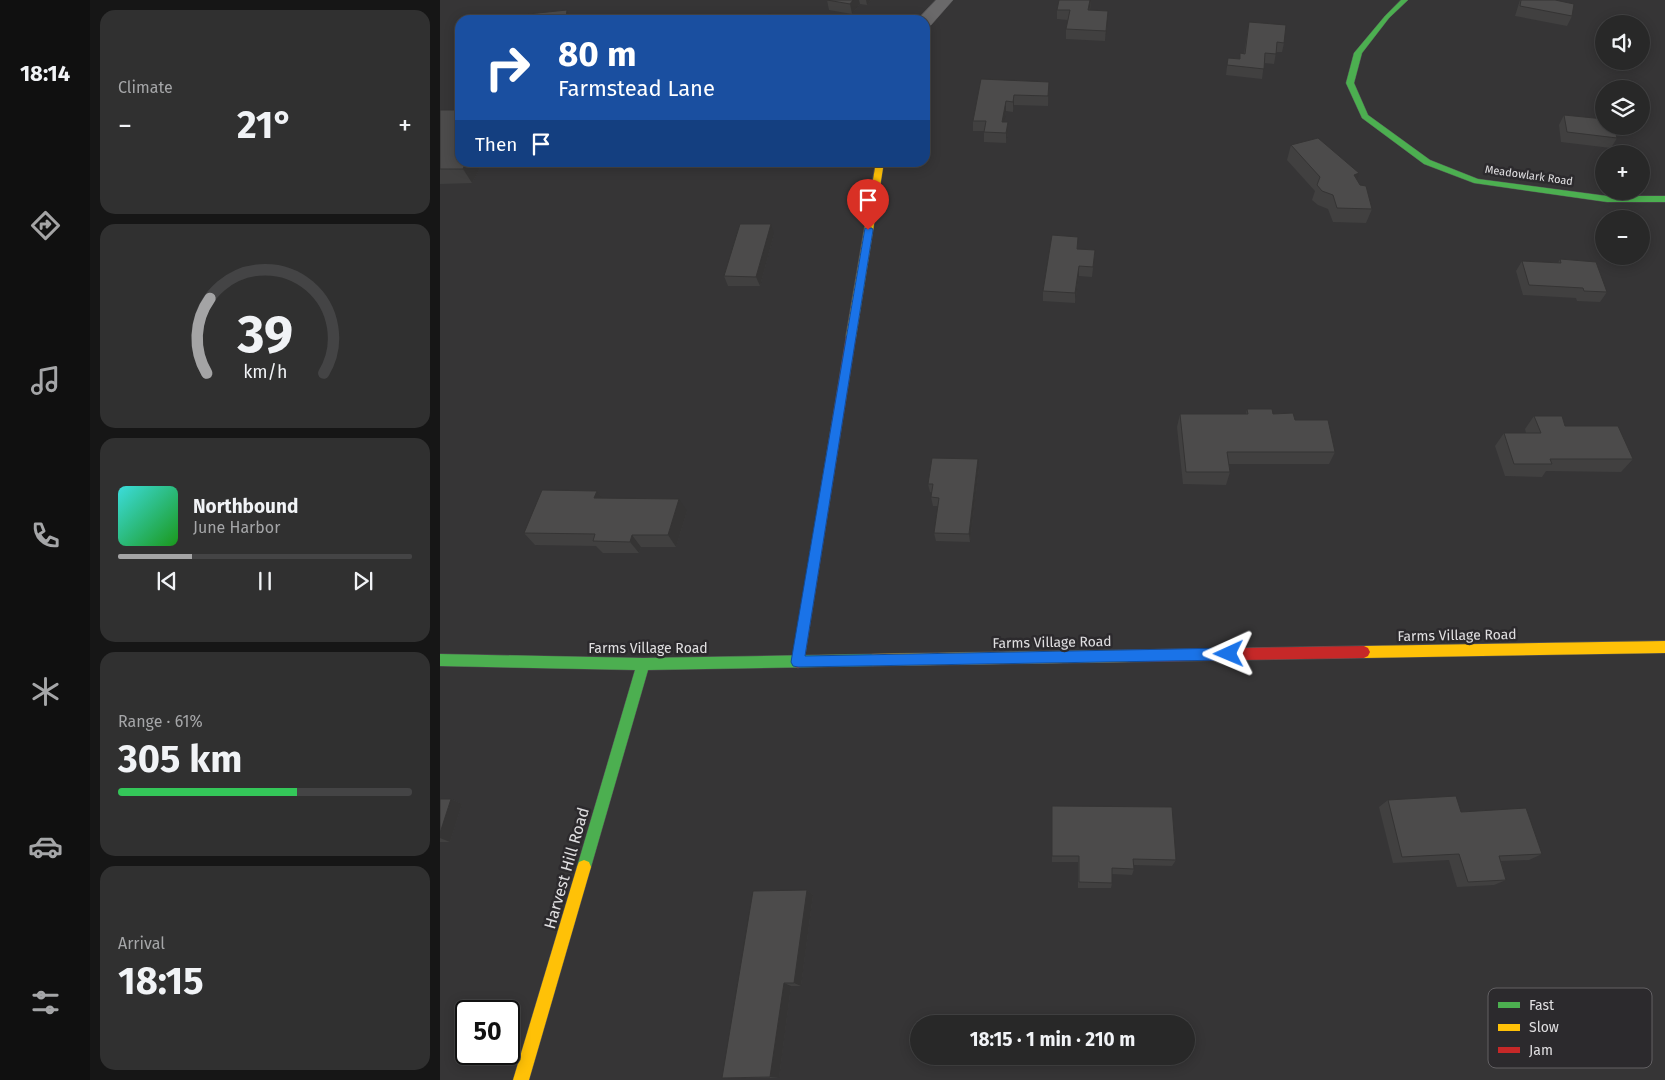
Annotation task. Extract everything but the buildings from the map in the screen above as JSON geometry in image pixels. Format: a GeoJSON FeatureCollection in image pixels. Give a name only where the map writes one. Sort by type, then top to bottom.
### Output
{"type":"FeatureCollection","features":[{"type":"Feature","properties":{"kind":"street"},"geometry":{"type":"LineString","coordinates":[[930,16],[945,0]]}},
{"type":"Feature","properties":{"kind":"street","name":"Meadowlark Road"},"geometry":{"type":"LineString","coordinates":[[1405,0],[1386,17],[1358,53],[1350,82],[1365,116],[1427,162],[1477,180],[1607,199],[1665,199]]}},
{"type":"Feature","properties":{"kind":"street"},"geometry":{"type":"LineString","coordinates":[[798,662],[879,167]]}},
{"type":"Feature","properties":{"kind":"street","name":"Farms Village Road"},"geometry":{"type":"LineString","coordinates":[[440,660],[643,664],[1665,647]]}},
{"type":"Feature","properties":{"kind":"street","name":"Harvest Hill Road"},"geometry":{"type":"LineString","coordinates":[[521,1080],[643,664]]}},
{"type":"Feature","properties":{"kind":"traffic: fast"},"geometry":{"type":"LineString","coordinates":[[1405,0],[1387,17],[1358,53],[1350,83],[1365,116],[1427,162],[1477,181],[1607,199],[1665,199]]}},
{"type":"Feature","properties":{"kind":"traffic: fast"},"geometry":{"type":"LineString","coordinates":[[440,660],[643,664],[873,660]]}},
{"type":"Feature","properties":{"kind":"traffic: fast"},"geometry":{"type":"LineString","coordinates":[[584,867],[643,664]]}},
{"type":"Feature","properties":{"kind":"traffic: slow"},"geometry":{"type":"LineString","coordinates":[[851,337],[879,167]]}},
{"type":"Feature","properties":{"kind":"traffic: slow"},"geometry":{"type":"LineString","coordinates":[[1364,652],[1665,647]]}},
{"type":"Feature","properties":{"kind":"traffic: slow"},"geometry":{"type":"LineString","coordinates":[[873,660],[1129,656]]}},
{"type":"Feature","properties":{"kind":"traffic: slow"},"geometry":{"type":"LineString","coordinates":[[521,1080],[584,867]]}},
{"type":"Feature","properties":{"kind":"traffic: jam"},"geometry":{"type":"LineString","coordinates":[[798,662],[851,337]]}},
{"type":"Feature","properties":{"kind":"traffic: jam"},"geometry":{"type":"LineString","coordinates":[[1129,656],[1364,652]]}},
{"type":"Feature","properties":{"kind":"route"},"geometry":{"type":"LineString","coordinates":[[868,230],[798,662],[1229,654]]}}]}
